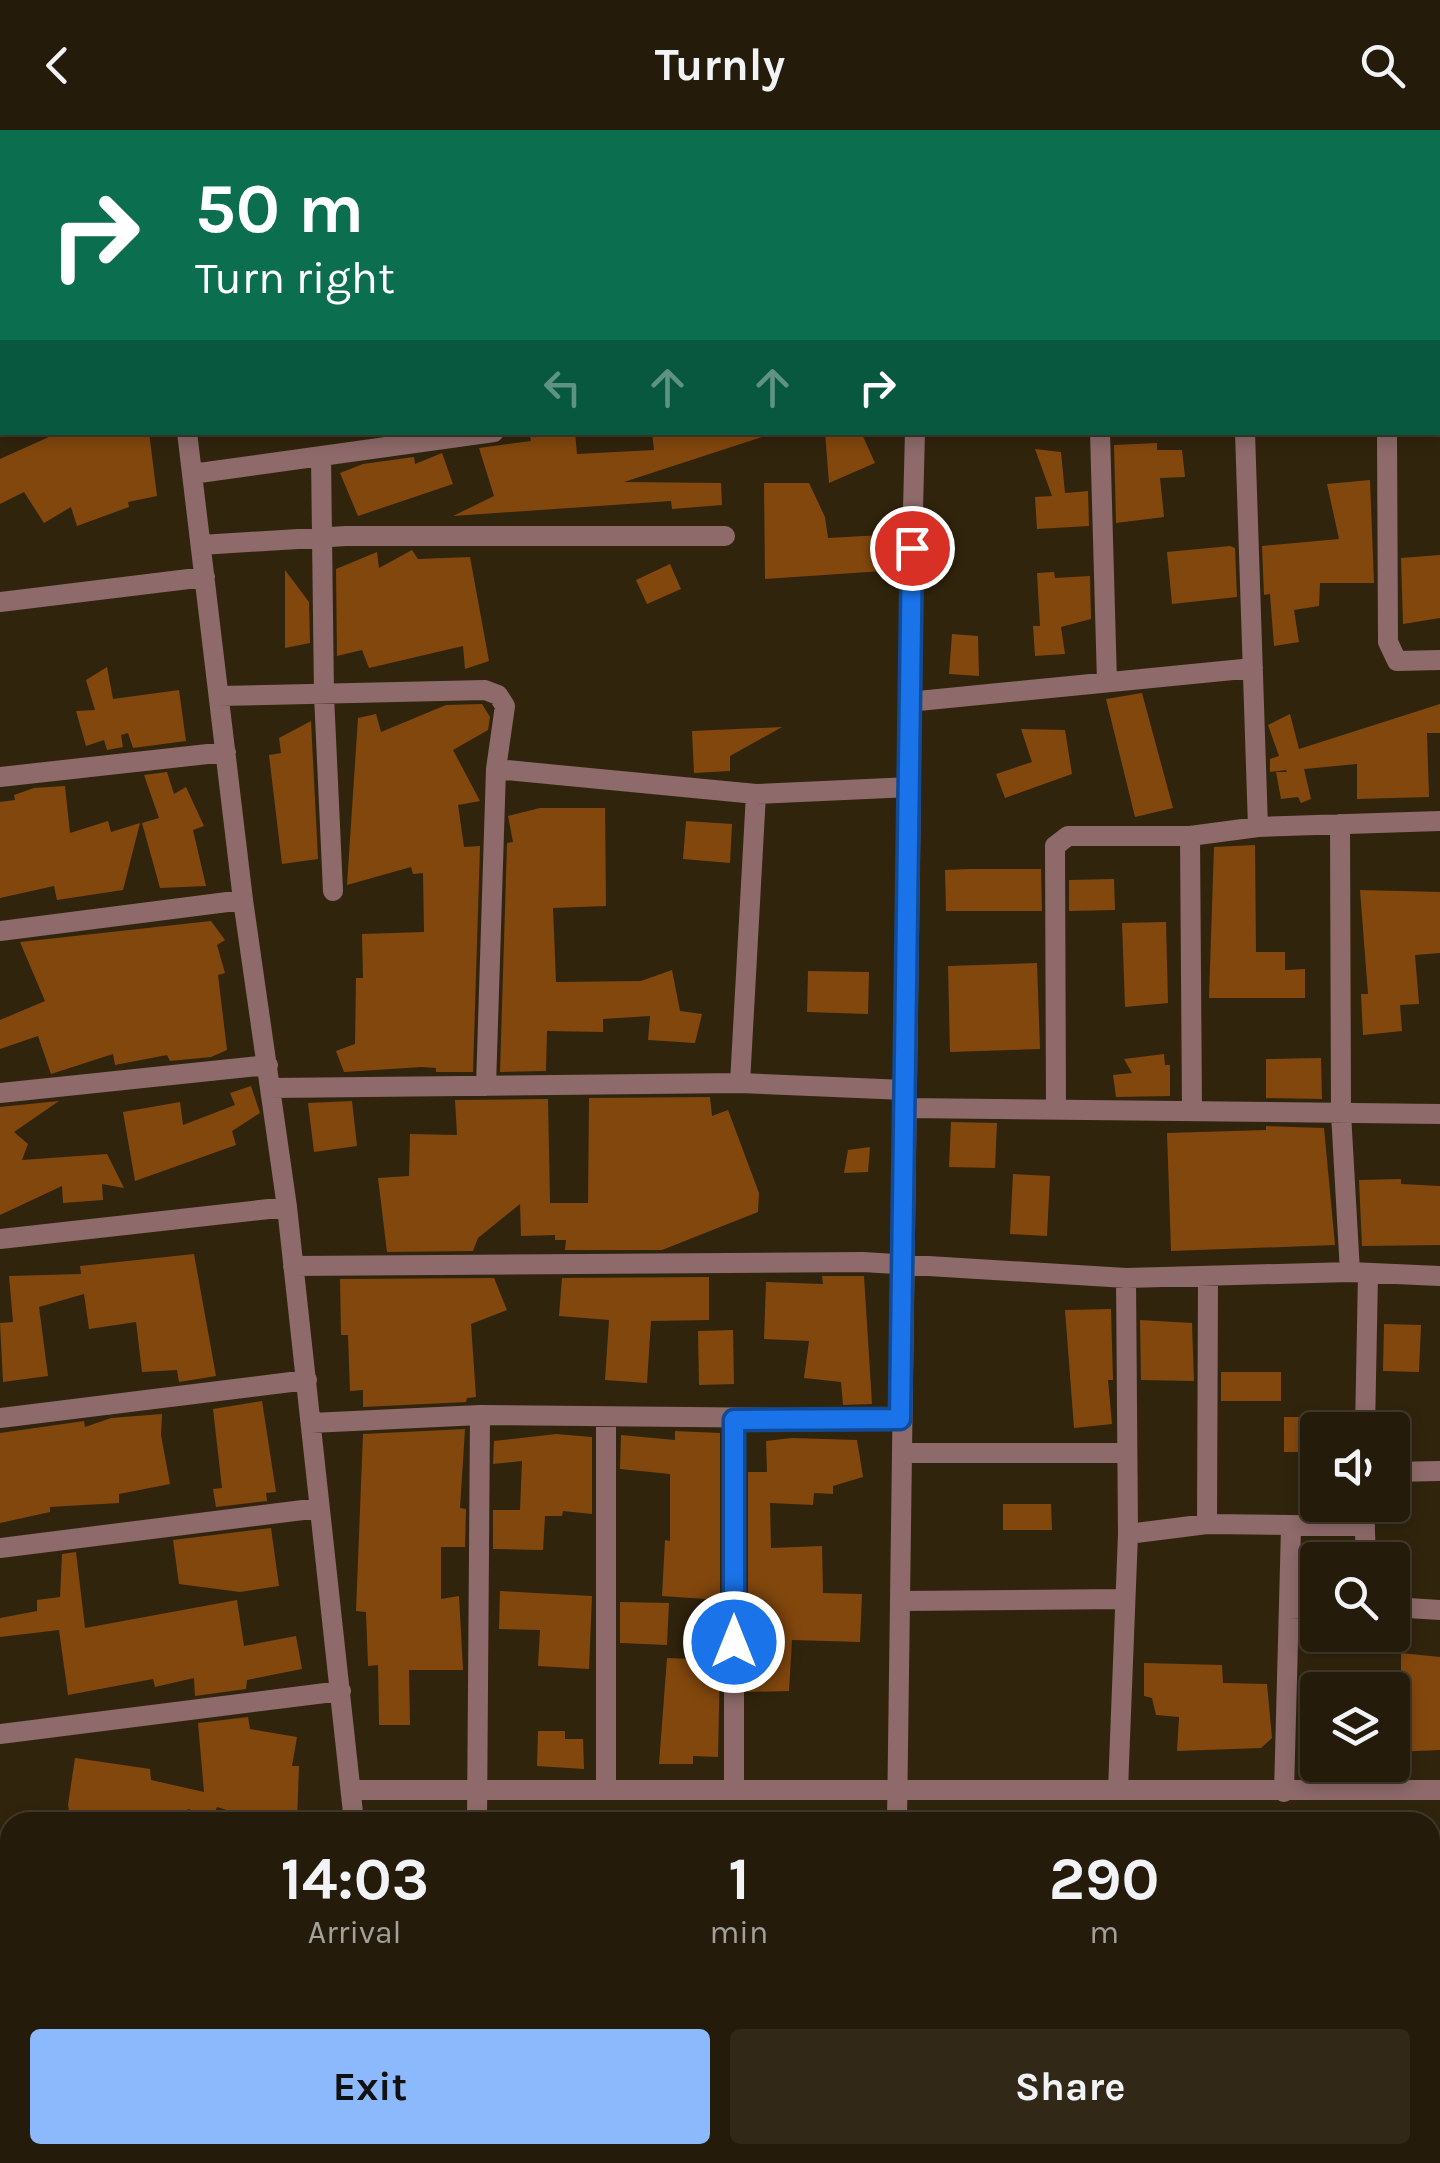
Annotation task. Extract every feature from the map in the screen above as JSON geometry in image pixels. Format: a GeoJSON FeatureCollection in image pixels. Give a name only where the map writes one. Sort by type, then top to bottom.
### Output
{"type":"FeatureCollection","features":[{"type":"Feature","properties":{"kind":"street"},"geometry":{"type":"LineString","coordinates":[[187,435],[243,900],[287,1207],[353,1812]]}},
{"type":"Feature","properties":{"kind":"street"},"geometry":{"type":"LineString","coordinates":[[192,474],[472,435]]}},
{"type":"Feature","properties":{"kind":"street"},"geometry":{"type":"LineString","coordinates":[[897,1812],[911,787],[908,702],[915,435]]}},
{"type":"Feature","properties":{"kind":"street"},"geometry":{"type":"LineString","coordinates":[[1100,435],[1107,682]]}},
{"type":"Feature","properties":{"kind":"street"},"geometry":{"type":"LineString","coordinates":[[1245,435],[1258,827]]}},
{"type":"Feature","properties":{"kind":"street"},"geometry":{"type":"LineString","coordinates":[[1387,435],[1388,642],[1397,660],[1440,660]]}},
{"type":"Feature","properties":{"kind":"street"},"geometry":{"type":"LineString","coordinates":[[321,456],[324,694],[334,891]]}},
{"type":"Feature","properties":{"kind":"street"},"geometry":{"type":"LineString","coordinates":[[201,546],[323,538],[724,536]]}},
{"type":"Feature","properties":{"kind":"street"},"geometry":{"type":"LineString","coordinates":[[0,602],[205,577]]}},
{"type":"Feature","properties":{"kind":"street"},"geometry":{"type":"LineString","coordinates":[[908,702],[1253,668]]}},
{"type":"Feature","properties":{"kind":"street"},"geometry":{"type":"LineString","coordinates":[[220,696],[485,690],[498,695],[505,706],[496,770],[486,1086]]}},
{"type":"Feature","properties":{"kind":"street"},"geometry":{"type":"LineString","coordinates":[[0,777],[226,752]]}},
{"type":"Feature","properties":{"kind":"street"},"geometry":{"type":"LineString","coordinates":[[496,770],[756,794],[911,787]]}},
{"type":"Feature","properties":{"kind":"street"},"geometry":{"type":"LineString","coordinates":[[740,1083],[756,794]]}},
{"type":"Feature","properties":{"kind":"street"},"geometry":{"type":"LineString","coordinates":[[1056,1110],[1055,846],[1080,834],[1190,836],[1258,827],[1440,821]]}},
{"type":"Feature","properties":{"kind":"street"},"geometry":{"type":"LineString","coordinates":[[1340,824],[1340,1113],[1359,1273],[1363,1412]]}},
{"type":"Feature","properties":{"kind":"street"},"geometry":{"type":"LineString","coordinates":[[1190,836],[1192,1111]]}},
{"type":"Feature","properties":{"kind":"street"},"geometry":{"type":"LineString","coordinates":[[0,931],[243,900]]}},
{"type":"Feature","properties":{"kind":"street"},"geometry":{"type":"LineString","coordinates":[[0,1093],[268,1065]]}},
{"type":"Feature","properties":{"kind":"street"},"geometry":{"type":"LineString","coordinates":[[271,1088],[740,1083],[1056,1110],[1440,1114]]}},
{"type":"Feature","properties":{"kind":"street"},"geometry":{"type":"LineString","coordinates":[[0,1239],[287,1207]]}},
{"type":"Feature","properties":{"kind":"street"},"geometry":{"type":"LineString","coordinates":[[293,1266],[904,1265],[1126,1278],[1359,1273],[1440,1276]]}},
{"type":"Feature","properties":{"kind":"street"},"geometry":{"type":"LineString","coordinates":[[1118,1790],[1128,1534],[1126,1278]]}},
{"type":"Feature","properties":{"kind":"street"},"geometry":{"type":"LineString","coordinates":[[1206,1524],[1208,1279]]}},
{"type":"Feature","properties":{"kind":"street"},"geometry":{"type":"LineString","coordinates":[[0,1418],[307,1380]]}},
{"type":"Feature","properties":{"kind":"street"},"geometry":{"type":"LineString","coordinates":[[311,1423],[480,1415],[900,1419]]}},
{"type":"Feature","properties":{"kind":"street"},"geometry":{"type":"LineString","coordinates":[[477,1812],[480,1415]]}},
{"type":"Feature","properties":{"kind":"street"},"geometry":{"type":"LineString","coordinates":[[606,1418],[606,1789]]}},
{"type":"Feature","properties":{"kind":"street"},"geometry":{"type":"LineString","coordinates":[[734,1420],[734,1789]]}},
{"type":"Feature","properties":{"kind":"street"},"geometry":{"type":"LineString","coordinates":[[902,1453],[1126,1454]]}},
{"type":"Feature","properties":{"kind":"street"},"geometry":{"type":"LineString","coordinates":[[1410,1472],[1440,1471]]}},
{"type":"Feature","properties":{"kind":"street"},"geometry":{"type":"LineString","coordinates":[[0,1548],[319,1508]]}},
{"type":"Feature","properties":{"kind":"street"},"geometry":{"type":"LineString","coordinates":[[1128,1534],[1206,1524],[1291,1528],[1328,1522]]}},
{"type":"Feature","properties":{"kind":"street"},"geometry":{"type":"LineString","coordinates":[[1284,1792],[1291,1528]]}},
{"type":"Feature","properties":{"kind":"street"},"geometry":{"type":"LineString","coordinates":[[900,1601],[1125,1600]]}},
{"type":"Feature","properties":{"kind":"street"},"geometry":{"type":"LineString","coordinates":[[1410,1608],[1440,1610]]}},
{"type":"Feature","properties":{"kind":"street"},"geometry":{"type":"LineString","coordinates":[[1289,1609],[1300,1609]]}},
{"type":"Feature","properties":{"kind":"street"},"geometry":{"type":"LineString","coordinates":[[0,1734],[341,1691]]}},
{"type":"Feature","properties":{"kind":"street"},"geometry":{"type":"LineString","coordinates":[[351,1790],[1440,1790]]}},
{"type":"Feature","properties":{"kind":"building"},"geometry":{"type":"Polygon","coordinates":[[[53,435],[149,435],[157,496],[128,502],[129,507],[77,526],[71,507],[44,523],[24,492],[0,504],[0,459],[53,435]]]}},
{"type":"Feature","properties":{"kind":"building"},"geometry":{"type":"Polygon","coordinates":[[[575,435],[577,454],[654,450],[652,435],[762,437],[624,482],[721,483],[722,505],[672,509],[671,501],[453,516],[494,496],[479,448],[531,441],[530,436],[575,435]]]}},
{"type":"Feature","properties":{"kind":"building"},"geometry":{"type":"Polygon","coordinates":[[[825,435],[862,435],[875,463],[829,483],[825,435]]]}},
{"type":"Feature","properties":{"kind":"building"},"geometry":{"type":"Polygon","coordinates":[[[1157,443],[1157,450],[1182,450],[1185,477],[1160,478],[1164,517],[1116,523],[1114,445],[1157,443]]]}},
{"type":"Feature","properties":{"kind":"building"},"geometry":{"type":"Polygon","coordinates":[[[1035,449],[1061,452],[1065,493],[1088,491],[1089,526],[1037,529],[1035,497],[1052,496],[1035,449]]]}},
{"type":"Feature","properties":{"kind":"building"},"geometry":{"type":"Polygon","coordinates":[[[442,453],[453,484],[358,516],[340,473],[363,464],[414,457],[415,464],[442,453]]]}},
{"type":"Feature","properties":{"kind":"building"},"geometry":{"type":"Polygon","coordinates":[[[1370,480],[1374,583],[1320,583],[1319,606],[1294,610],[1299,642],[1274,646],[1270,594],[1264,595],[1262,546],[1339,539],[1327,484],[1370,480]]]}},
{"type":"Feature","properties":{"kind":"building"},"geometry":{"type":"Polygon","coordinates":[[[764,483],[809,483],[825,517],[828,538],[882,535],[883,571],[765,579],[764,483]]]}},
{"type":"Feature","properties":{"kind":"building"},"geometry":{"type":"Polygon","coordinates":[[[1235,548],[1237,597],[1172,604],[1167,552],[1235,548]]]}},
{"type":"Feature","properties":{"kind":"building"},"geometry":{"type":"Polygon","coordinates":[[[412,550],[418,559],[470,557],[489,661],[465,669],[463,646],[369,668],[362,650],[337,656],[336,569],[377,552],[379,568],[412,550]]]}},
{"type":"Feature","properties":{"kind":"building"},"geometry":{"type":"Polygon","coordinates":[[[1440,555],[1440,618],[1403,624],[1401,558],[1440,555]]]}},
{"type":"Feature","properties":{"kind":"building"},"geometry":{"type":"Polygon","coordinates":[[[670,564],[681,589],[647,604],[636,580],[670,564]]]}},
{"type":"Feature","properties":{"kind":"building"},"geometry":{"type":"Polygon","coordinates":[[[285,570],[309,602],[310,643],[285,648],[285,570]]]}},
{"type":"Feature","properties":{"kind":"building"},"geometry":{"type":"Polygon","coordinates":[[[1054,572],[1055,578],[1090,576],[1091,619],[1061,627],[1065,654],[1035,656],[1033,626],[1040,626],[1037,573],[1054,572]]]}},
{"type":"Feature","properties":{"kind":"building"},"geometry":{"type":"Polygon","coordinates":[[[952,634],[978,636],[979,676],[949,674],[952,634]]]}},
{"type":"Feature","properties":{"kind":"building"},"geometry":{"type":"Polygon","coordinates":[[[107,667],[113,699],[179,690],[186,741],[133,748],[128,733],[121,735],[123,747],[107,750],[104,740],[86,746],[76,711],[95,710],[86,680],[107,667]]]}},
{"type":"Feature","properties":{"kind":"building"},"geometry":{"type":"Polygon","coordinates":[[[1142,693],[1173,808],[1135,817],[1106,699],[1142,693]]]}},
{"type":"Feature","properties":{"kind":"building"},"geometry":{"type":"Polygon","coordinates":[[[482,704],[490,717],[488,730],[453,750],[480,801],[458,805],[464,847],[480,846],[473,1072],[436,1072],[436,1068],[422,1067],[344,1072],[336,1051],[355,1044],[356,978],[363,978],[362,934],[424,932],[423,873],[413,874],[411,867],[347,885],[358,718],[376,714],[381,732],[446,705],[482,704]]]}},
{"type":"Feature","properties":{"kind":"building"},"geometry":{"type":"Polygon","coordinates":[[[1440,704],[1440,733],[1427,733],[1429,797],[1357,799],[1357,764],[1304,769],[1311,799],[1301,803],[1298,797],[1281,799],[1276,772],[1287,772],[1286,770],[1270,772],[1270,759],[1279,756],[1268,725],[1290,714],[1299,749],[1440,704]]]}},
{"type":"Feature","properties":{"kind":"building"},"geometry":{"type":"Polygon","coordinates":[[[311,721],[318,859],[282,864],[269,755],[281,753],[279,738],[311,721]]]}},
{"type":"Feature","properties":{"kind":"building"},"geometry":{"type":"Polygon","coordinates":[[[782,727],[730,756],[730,771],[694,773],[692,731],[782,727]]]}},
{"type":"Feature","properties":{"kind":"building"},"geometry":{"type":"Polygon","coordinates":[[[1021,729],[1065,730],[1072,774],[1005,798],[996,774],[1032,762],[1021,729]]]}},
{"type":"Feature","properties":{"kind":"building"},"geometry":{"type":"Polygon","coordinates":[[[167,772],[174,794],[186,787],[204,826],[193,830],[206,886],[160,888],[142,823],[159,818],[144,775],[167,772]]]}},
{"type":"Feature","properties":{"kind":"building"},"geometry":{"type":"Polygon","coordinates":[[[65,786],[70,833],[108,821],[111,832],[140,823],[123,890],[57,900],[54,886],[0,898],[0,802],[15,800],[14,795],[34,788],[65,786]]]}},
{"type":"Feature","properties":{"kind":"building"},"geometry":{"type":"Polygon","coordinates":[[[540,808],[605,808],[606,906],[553,908],[556,982],[641,981],[672,970],[680,1011],[702,1014],[695,1043],[648,1040],[650,1016],[603,1019],[603,1032],[547,1031],[546,1071],[500,1072],[507,843],[513,842],[508,816],[540,808]]]}},
{"type":"Feature","properties":{"kind":"building"},"geometry":{"type":"Polygon","coordinates":[[[686,821],[732,824],[730,863],[683,859],[686,821]]]}},
{"type":"Feature","properties":{"kind":"building"},"geometry":{"type":"Polygon","coordinates":[[[1255,845],[1256,952],[1285,952],[1285,970],[1305,969],[1305,998],[1209,998],[1214,847],[1255,845]]]}},
{"type":"Feature","properties":{"kind":"building"},"geometry":{"type":"Polygon","coordinates":[[[1041,869],[1042,911],[946,911],[945,870],[1041,869]]]}},
{"type":"Feature","properties":{"kind":"building"},"geometry":{"type":"Polygon","coordinates":[[[1114,879],[1115,910],[1069,911],[1069,880],[1114,879]]]}},
{"type":"Feature","properties":{"kind":"building"},"geometry":{"type":"Polygon","coordinates":[[[1360,890],[1440,892],[1440,953],[1415,955],[1419,1004],[1400,1005],[1402,1031],[1363,1035],[1361,994],[1368,994],[1360,890]]]}},
{"type":"Feature","properties":{"kind":"building"},"geometry":{"type":"Polygon","coordinates":[[[211,921],[225,940],[217,945],[225,973],[218,975],[227,1050],[211,1057],[170,1061],[167,1055],[115,1065],[113,1054],[51,1074],[38,1036],[0,1049],[0,1020],[45,1001],[20,942],[211,921]]]}},
{"type":"Feature","properties":{"kind":"building"},"geometry":{"type":"Polygon","coordinates":[[[1166,922],[1168,1003],[1125,1007],[1122,923],[1166,922]]]}},
{"type":"Feature","properties":{"kind":"building"},"geometry":{"type":"Polygon","coordinates":[[[1037,963],[1040,1049],[950,1052],[948,966],[1037,963]]]}},
{"type":"Feature","properties":{"kind":"building"},"geometry":{"type":"Polygon","coordinates":[[[808,971],[869,972],[868,1014],[807,1012],[808,971]]]}},
{"type":"Feature","properties":{"kind":"building"},"geometry":{"type":"Polygon","coordinates":[[[1164,1054],[1165,1065],[1170,1065],[1170,1096],[1116,1097],[1113,1075],[1132,1073],[1124,1059],[1164,1054]]]}},
{"type":"Feature","properties":{"kind":"building"},"geometry":{"type":"Polygon","coordinates":[[[1321,1058],[1322,1099],[1266,1098],[1266,1059],[1321,1058]]]}},
{"type":"Feature","properties":{"kind":"building"},"geometry":{"type":"Polygon","coordinates":[[[251,1086],[260,1113],[232,1131],[236,1145],[135,1181],[123,1112],[180,1102],[183,1125],[235,1105],[230,1093],[251,1086]]]}},
{"type":"Feature","properties":{"kind":"building"},"geometry":{"type":"Polygon","coordinates":[[[710,1097],[712,1116],[728,1110],[759,1193],[758,1212],[662,1250],[565,1250],[566,1240],[555,1240],[555,1235],[521,1236],[520,1204],[478,1238],[473,1251],[387,1252],[378,1178],[409,1176],[410,1134],[457,1135],[455,1100],[548,1099],[550,1203],[588,1203],[589,1098],[710,1097]]]}},
{"type":"Feature","properties":{"kind":"building"},"geometry":{"type":"Polygon","coordinates":[[[59,1101],[14,1132],[28,1144],[22,1160],[107,1154],[124,1188],[102,1184],[103,1200],[63,1203],[62,1186],[0,1215],[0,1107],[59,1101]]]}},
{"type":"Feature","properties":{"kind":"building"},"geometry":{"type":"Polygon","coordinates":[[[352,1101],[357,1146],[314,1152],[308,1103],[352,1101]]]}},
{"type":"Feature","properties":{"kind":"building"},"geometry":{"type":"Polygon","coordinates":[[[951,1122],[997,1123],[995,1168],[949,1167],[951,1122]]]}},
{"type":"Feature","properties":{"kind":"building"},"geometry":{"type":"Polygon","coordinates":[[[1266,1126],[1324,1128],[1335,1245],[1171,1251],[1167,1133],[1266,1130],[1266,1126]]]}},
{"type":"Feature","properties":{"kind":"building"},"geometry":{"type":"Polygon","coordinates":[[[870,1147],[868,1172],[844,1173],[848,1150],[870,1147]]]}},
{"type":"Feature","properties":{"kind":"building"},"geometry":{"type":"Polygon","coordinates":[[[1013,1174],[1050,1176],[1047,1236],[1010,1234],[1013,1174]]]}},
{"type":"Feature","properties":{"kind":"building"},"geometry":{"type":"Polygon","coordinates":[[[1401,1179],[1401,1184],[1440,1186],[1440,1245],[1362,1246],[1359,1180],[1401,1179]]]}},
{"type":"Feature","properties":{"kind":"building"},"geometry":{"type":"Polygon","coordinates":[[[194,1254],[216,1376],[179,1382],[177,1370],[142,1372],[136,1322],[89,1329],[84,1294],[39,1307],[48,1376],[3,1382],[0,1323],[13,1322],[9,1276],[81,1274],[80,1266],[194,1254]]]}},
{"type":"Feature","properties":{"kind":"building"},"geometry":{"type":"Polygon","coordinates":[[[822,1276],[864,1276],[872,1404],[843,1405],[841,1382],[804,1378],[809,1341],[764,1339],[766,1282],[823,1284],[822,1276]]]}},
{"type":"Feature","properties":{"kind":"building"},"geometry":{"type":"Polygon","coordinates":[[[709,1277],[709,1320],[651,1321],[647,1383],[605,1380],[609,1320],[559,1316],[562,1278],[709,1277]]]}},
{"type":"Feature","properties":{"kind":"building"},"geometry":{"type":"Polygon","coordinates":[[[494,1278],[507,1310],[471,1324],[476,1397],[467,1398],[466,1402],[363,1407],[363,1390],[350,1391],[348,1335],[341,1335],[340,1279],[494,1278]]]}},
{"type":"Feature","properties":{"kind":"building"},"geometry":{"type":"Polygon","coordinates":[[[1111,1309],[1113,1380],[1108,1380],[1112,1424],[1074,1428],[1065,1310],[1111,1309]]]}},
{"type":"Feature","properties":{"kind":"building"},"geometry":{"type":"Polygon","coordinates":[[[1140,1320],[1192,1323],[1194,1381],[1141,1380],[1140,1320]]]}},
{"type":"Feature","properties":{"kind":"building"},"geometry":{"type":"Polygon","coordinates":[[[1384,1324],[1421,1325],[1419,1372],[1383,1371],[1384,1324]]]}},
{"type":"Feature","properties":{"kind":"building"},"geometry":{"type":"Polygon","coordinates":[[[733,1330],[734,1384],[699,1385],[698,1331],[733,1330]]]}},
{"type":"Feature","properties":{"kind":"building"},"geometry":{"type":"Polygon","coordinates":[[[1221,1372],[1281,1372],[1281,1401],[1221,1401],[1221,1372]]]}},
{"type":"Feature","properties":{"kind":"building"},"geometry":{"type":"Polygon","coordinates":[[[262,1401],[276,1492],[266,1493],[267,1501],[216,1507],[213,1489],[222,1488],[213,1409],[262,1401]]]}},
{"type":"Feature","properties":{"kind":"building"},"geometry":{"type":"Polygon","coordinates":[[[162,1414],[161,1435],[170,1484],[119,1494],[119,1503],[50,1507],[50,1512],[0,1523],[0,1433],[84,1421],[85,1427],[111,1418],[162,1414]]]}},
{"type":"Feature","properties":{"kind":"building"},"geometry":{"type":"Polygon","coordinates":[[[1284,1417],[1300,1417],[1300,1452],[1284,1452],[1284,1417]]]}},
{"type":"Feature","properties":{"kind":"building"},"geometry":{"type":"Polygon","coordinates":[[[465,1429],[460,1508],[466,1509],[465,1547],[441,1547],[441,1599],[459,1596],[463,1670],[409,1670],[410,1725],[379,1725],[378,1665],[368,1666],[366,1612],[356,1611],[363,1434],[465,1429]]]}},
{"type":"Feature","properties":{"kind":"building"},"geometry":{"type":"Polygon","coordinates":[[[675,1431],[720,1433],[720,1600],[662,1596],[665,1540],[670,1541],[670,1474],[620,1469],[621,1435],[675,1440],[675,1431]]]}},
{"type":"Feature","properties":{"kind":"building"},"geometry":{"type":"Polygon","coordinates":[[[556,1434],[592,1437],[592,1514],[563,1511],[562,1516],[545,1516],[543,1550],[493,1549],[493,1510],[520,1510],[522,1461],[493,1464],[494,1441],[556,1434]]]}},
{"type":"Feature","properties":{"kind":"building"},"geometry":{"type":"Polygon","coordinates":[[[857,1440],[863,1477],[833,1486],[833,1494],[814,1493],[813,1505],[770,1503],[771,1548],[822,1546],[823,1593],[862,1594],[860,1642],[792,1640],[789,1691],[748,1692],[748,1472],[767,1472],[766,1441],[857,1440]]]}},
{"type":"Feature","properties":{"kind":"building"},"geometry":{"type":"Polygon","coordinates":[[[1003,1504],[1051,1504],[1052,1530],[1003,1530],[1003,1504]]]}},
{"type":"Feature","properties":{"kind":"building"},"geometry":{"type":"Polygon","coordinates":[[[271,1528],[279,1586],[240,1592],[179,1584],[173,1540],[271,1528]]]}},
{"type":"Feature","properties":{"kind":"building"},"geometry":{"type":"Polygon","coordinates":[[[76,1552],[85,1628],[237,1600],[244,1646],[296,1636],[302,1669],[247,1680],[246,1689],[195,1696],[194,1678],[155,1687],[153,1679],[68,1695],[59,1630],[0,1637],[0,1618],[37,1611],[37,1600],[60,1597],[62,1554],[76,1552]]]}},
{"type":"Feature","properties":{"kind":"building"},"geometry":{"type":"Polygon","coordinates":[[[500,1591],[592,1596],[589,1669],[538,1666],[540,1630],[499,1629],[500,1591]]]}},
{"type":"Feature","properties":{"kind":"building"},"geometry":{"type":"Polygon","coordinates":[[[620,1602],[669,1603],[667,1645],[620,1643],[620,1602]]]}},
{"type":"Feature","properties":{"kind":"building"},"geometry":{"type":"Polygon","coordinates":[[[1401,1653],[1440,1657],[1440,1750],[1410,1751],[1410,1672],[1401,1672],[1401,1653]]]}},
{"type":"Feature","properties":{"kind":"building"},"geometry":{"type":"Polygon","coordinates":[[[667,1658],[720,1660],[718,1757],[693,1756],[693,1764],[659,1764],[667,1658]]]}},
{"type":"Feature","properties":{"kind":"building"},"geometry":{"type":"Polygon","coordinates":[[[1144,1663],[1222,1665],[1223,1683],[1267,1684],[1272,1738],[1261,1748],[1177,1751],[1179,1717],[1156,1715],[1152,1698],[1144,1696],[1144,1663]]]}},
{"type":"Feature","properties":{"kind":"building"},"geometry":{"type":"Polygon","coordinates":[[[248,1717],[250,1729],[297,1737],[292,1766],[299,1766],[297,1812],[233,1812],[217,1807],[215,1812],[69,1812],[75,1758],[150,1769],[151,1780],[204,1792],[198,1723],[248,1717]]]}},
{"type":"Feature","properties":{"kind":"building"},"geometry":{"type":"Polygon","coordinates":[[[538,1731],[565,1731],[565,1739],[583,1739],[584,1769],[537,1766],[538,1731]]]}},
{"type":"Feature","properties":{"kind":"route"},"geometry":{"type":"LineString","coordinates":[[734,1642],[734,1420],[900,1419],[912,548]]}}]}
